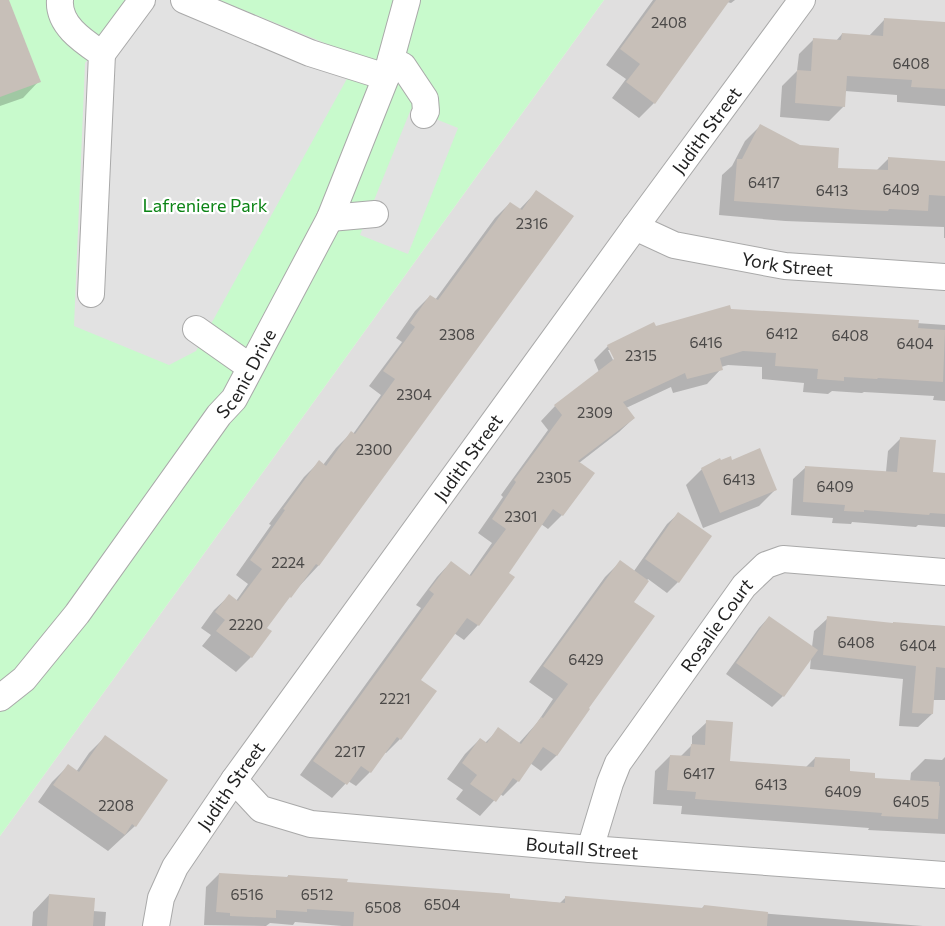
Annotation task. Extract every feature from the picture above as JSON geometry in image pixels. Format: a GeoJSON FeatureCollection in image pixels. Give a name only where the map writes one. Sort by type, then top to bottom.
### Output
{"type":"FeatureCollection","features":[{"type":"Feature","properties":{"kind":"street"},"geometry":{"type":"LineString","coordinates":[[60,0],[62,18],[76,35],[102,54]]}},
{"type":"Feature","properties":{"kind":"street"},"geometry":{"type":"LineString","coordinates":[[91,294],[102,54],[142,0]]}},
{"type":"Feature","properties":{"kind":"street"},"geometry":{"type":"LineString","coordinates":[[184,0],[310,53],[389,69],[404,66],[425,98],[426,111],[424,115]]}},
{"type":"Feature","properties":{"kind":"street","name":"Scenic Drive"},"geometry":{"type":"LineString","coordinates":[[0,698],[24,679],[77,614],[219,415],[234,399],[330,218],[389,69],[407,0]]}},
{"type":"Feature","properties":{"kind":"street","name":"Judith Street"},"geometry":{"type":"LineString","coordinates":[[156,926],[161,898],[175,867],[234,780],[802,0]]}},
{"type":"Feature","properties":{"kind":"street"},"geometry":{"type":"LineString","coordinates":[[330,218],[375,214]]}},
{"type":"Feature","properties":{"kind":"street","name":"York Street"},"geometry":{"type":"LineString","coordinates":[[635,227],[674,245],[785,266],[945,277]]}},
{"type":"Feature","properties":{"kind":"street"},"geometry":{"type":"LineString","coordinates":[[196,329],[250,367]]}},
{"type":"Feature","properties":{"kind":"street","name":"Rosalie Court"},"geometry":{"type":"LineString","coordinates":[[590,849],[618,763],[744,586],[766,565],[783,559],[945,572]]}},
{"type":"Feature","properties":{"kind":"street","name":"Boutall Street"},"geometry":{"type":"LineString","coordinates":[[234,780],[261,809],[311,824],[590,849],[945,875]]}},
{"type":"Feature","properties":{"kind":"shaded area"},"geometry":{"type":"Polygon","coordinates":[[[136,0],[219,0],[359,57],[196,351],[169,365],[74,326],[85,63],[136,0]]]}},
{"type":"Feature","properties":{"kind":"shaded area"},"geometry":{"type":"Polygon","coordinates":[[[604,0],[945,0],[945,926],[0,926],[0,836],[604,0]]]}},
{"type":"Feature","properties":{"kind":"shaded area"},"geometry":{"type":"Polygon","coordinates":[[[411,109],[458,128],[408,254],[360,235],[411,109]]]}},
{"type":"Feature","properties":{"kind":"green space","name":"Lafreniere Park"},"geometry":{"type":"Polygon","coordinates":[[[0,0],[604,0],[0,836],[0,0]]]}},
{"type":"Feature","properties":{"kind":"building"},"geometry":{"type":"Polygon","coordinates":[[[0,0],[9,0],[41,82],[0,97],[0,0]]]}},
{"type":"Feature","properties":{"kind":"building"},"geometry":{"type":"Polygon","coordinates":[[[656,0],[730,0],[655,104],[626,82],[640,64],[620,49],[656,0]]]}},
{"type":"Feature","properties":{"kind":"building"},"geometry":{"type":"Polygon","coordinates":[[[884,18],[945,22],[945,89],[911,87],[912,80],[847,76],[845,107],[795,103],[797,70],[811,71],[813,38],[841,40],[842,33],[883,36],[884,18]]]}},
{"type":"Feature","properties":{"kind":"building"},"geometry":{"type":"Polygon","coordinates":[[[760,124],[800,145],[839,148],[838,168],[888,170],[888,157],[945,161],[945,196],[929,195],[928,211],[861,210],[734,201],[737,159],[742,159],[760,124]]]}},
{"type":"Feature","properties":{"kind":"building"},"geometry":{"type":"Polygon","coordinates":[[[536,190],[574,216],[319,566],[316,564],[267,628],[272,631],[252,658],[216,631],[225,620],[215,612],[229,594],[238,601],[262,569],[250,560],[285,510],[283,509],[319,460],[326,466],[351,431],[355,434],[395,379],[383,371],[415,327],[410,323],[430,295],[438,300],[510,202],[522,210],[536,190]]]}},
{"type":"Feature","properties":{"kind":"building"},"geometry":{"type":"Polygon","coordinates":[[[730,305],[731,309],[919,320],[918,328],[945,330],[943,382],[844,377],[844,381],[817,379],[818,369],[775,366],[776,353],[743,351],[720,358],[723,370],[687,379],[685,373],[623,402],[635,418],[578,461],[595,473],[563,516],[553,509],[509,573],[515,577],[479,626],[467,618],[421,680],[437,691],[401,740],[397,737],[371,773],[361,766],[347,785],[313,761],[434,594],[429,590],[451,561],[471,576],[506,529],[492,519],[516,482],[514,480],[562,415],[554,405],[614,359],[607,345],[654,322],[656,326],[730,305]]]}},
{"type":"Feature","properties":{"kind":"building"},"geometry":{"type":"Polygon","coordinates":[[[900,437],[936,440],[933,472],[945,473],[945,514],[930,513],[929,515],[864,510],[864,512],[844,511],[845,505],[803,502],[805,466],[897,472],[900,437]]]}},
{"type":"Feature","properties":{"kind":"building"},"geometry":{"type":"Polygon","coordinates":[[[760,448],[777,490],[720,513],[701,468],[720,458],[721,460],[731,456],[732,460],[760,448]]]}},
{"type":"Feature","properties":{"kind":"building"},"geometry":{"type":"Polygon","coordinates":[[[678,512],[712,536],[679,583],[645,559],[678,512]]]}},
{"type":"Feature","properties":{"kind":"building"},"geometry":{"type":"Polygon","coordinates":[[[620,560],[649,581],[634,602],[655,616],[557,756],[543,747],[519,782],[513,778],[496,802],[470,784],[477,775],[462,763],[480,738],[487,743],[498,727],[521,744],[541,717],[543,718],[568,684],[543,666],[620,560]]]}},
{"type":"Feature","properties":{"kind":"building"},"geometry":{"type":"Polygon","coordinates":[[[769,616],[818,650],[784,697],[736,663],[769,616]]]}},
{"type":"Feature","properties":{"kind":"building"},"geometry":{"type":"Polygon","coordinates":[[[827,616],[945,626],[945,668],[936,667],[933,714],[912,713],[916,666],[823,655],[827,616]]]}},
{"type":"Feature","properties":{"kind":"building"},"geometry":{"type":"Polygon","coordinates":[[[706,720],[733,722],[730,761],[814,767],[815,757],[850,759],[850,771],[875,773],[875,778],[939,782],[938,819],[881,816],[882,813],[695,799],[696,792],[667,790],[670,755],[690,756],[691,744],[705,745],[706,720]]]}},
{"type":"Feature","properties":{"kind":"building"},"geometry":{"type":"Polygon","coordinates":[[[105,735],[168,780],[136,827],[132,824],[125,835],[53,785],[68,764],[79,772],[105,735]]]}},
{"type":"Feature","properties":{"kind":"building"},"geometry":{"type":"Polygon","coordinates":[[[219,873],[348,879],[347,882],[510,894],[510,898],[565,903],[565,896],[703,908],[704,905],[768,912],[767,926],[353,926],[354,912],[307,909],[307,912],[276,910],[276,918],[230,916],[230,913],[216,912],[219,873]]]}},
{"type":"Feature","properties":{"kind":"building"},"geometry":{"type":"Polygon","coordinates":[[[49,894],[95,898],[93,926],[47,926],[49,894]]]}}]}
